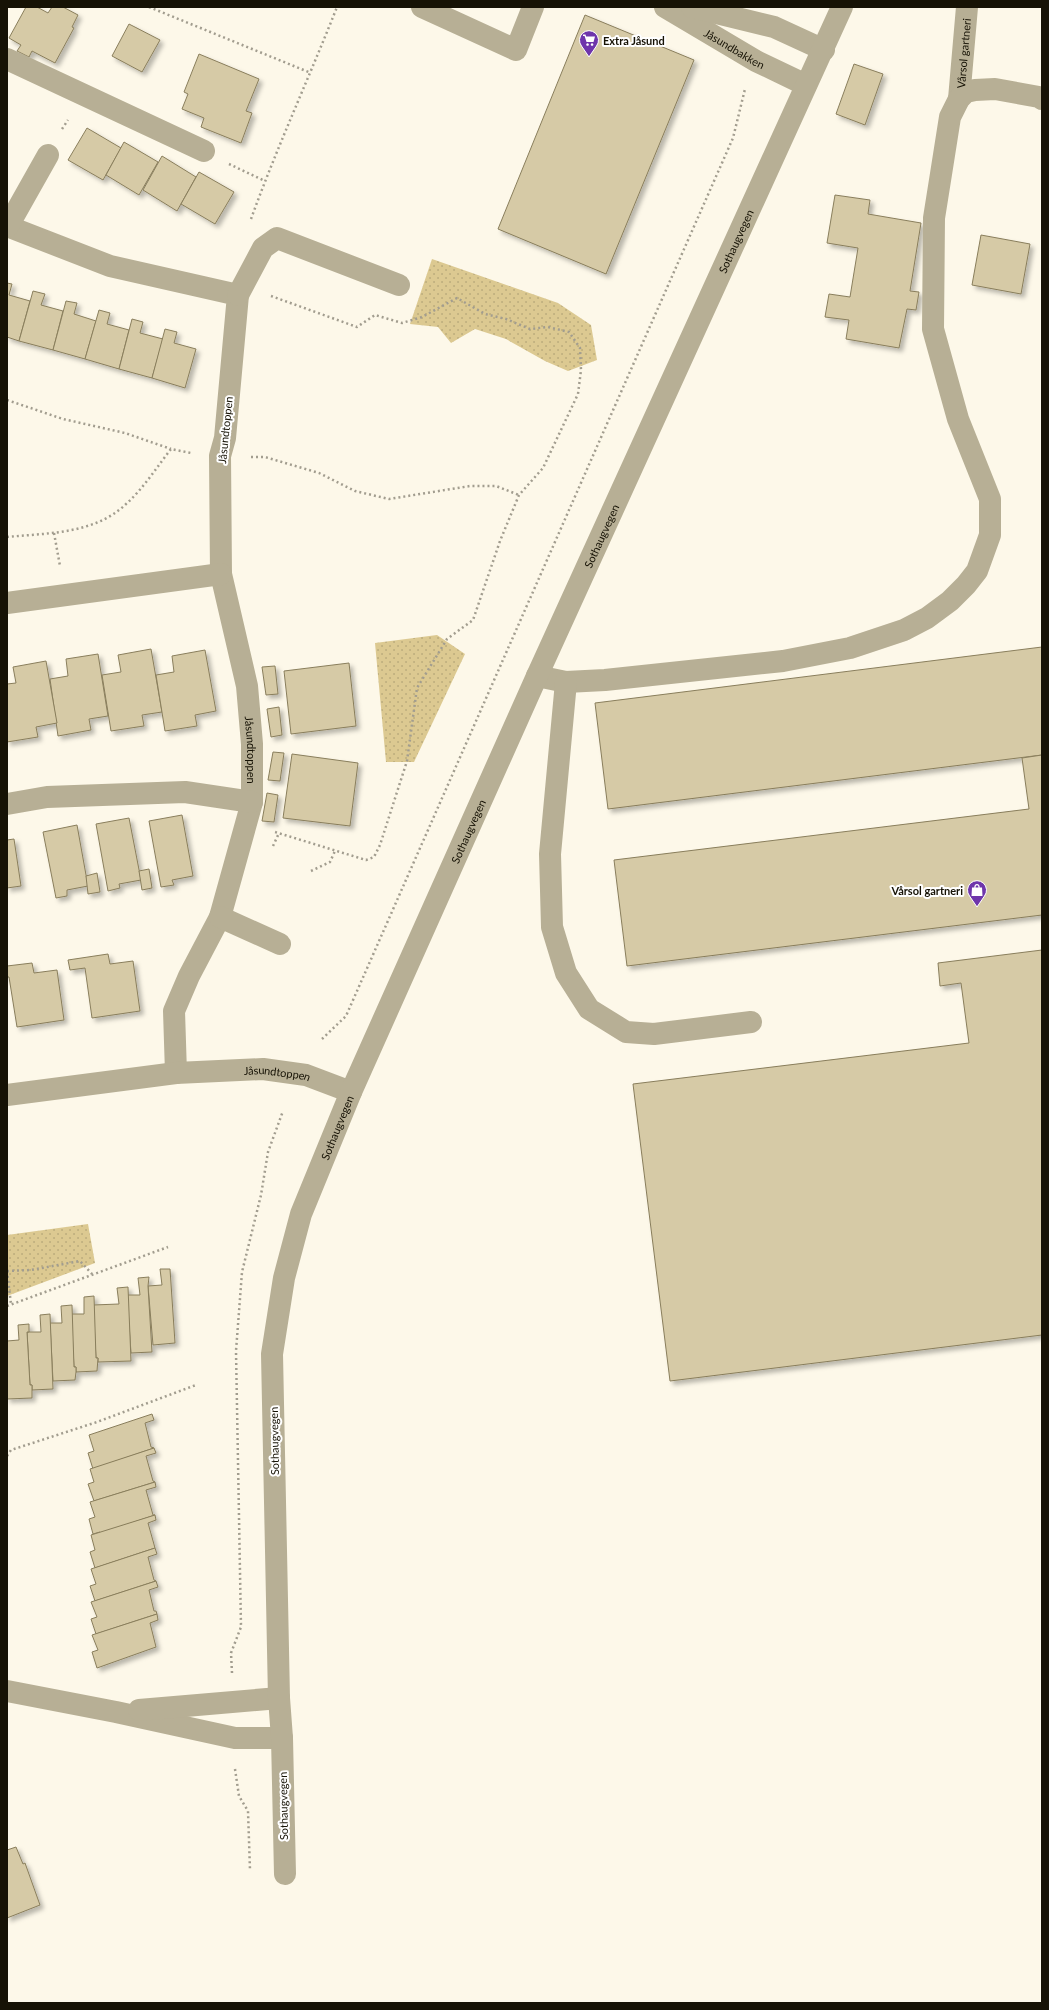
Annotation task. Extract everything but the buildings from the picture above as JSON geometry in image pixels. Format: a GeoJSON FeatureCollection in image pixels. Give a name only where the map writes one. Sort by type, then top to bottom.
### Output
{"type":"FeatureCollection","features":[{"type":"Feature","properties":{"kind":"street"},"geometry":{"type":"LineString","coordinates":[[422,7],[516,50],[533,7]]}},
{"type":"Feature","properties":{"kind":"street","name":"Jåsundbakken"},"geometry":{"type":"LineString","coordinates":[[664,7],[756,61],[806,85]]}},
{"type":"Feature","properties":{"kind":"street","name":"Jåsundbakken"},"geometry":{"type":"LineString","coordinates":[[692,7],[774,27],[824,50]]}},
{"type":"Feature","properties":{"kind":"street","name":"Sothaugvegen"},"geometry":{"type":"LineString","coordinates":[[285,1874],[282,1738],[279,1698],[272,1354],[284,1278],[301,1214],[351,1092],[537,676],[806,85],[824,50],[842,7]]}},
{"type":"Feature","properties":{"kind":"street","name":"Vårsol gartneri"},"geometry":{"type":"LineString","coordinates":[[959,99],[967,7]]}},
{"type":"Feature","properties":{"kind":"street"},"geometry":{"type":"LineString","coordinates":[[7,59],[204,151]]}},
{"type":"Feature","properties":{"kind":"street"},"geometry":{"type":"LineString","coordinates":[[537,676],[566,682],[605,680],[783,661],[850,648],[904,630],[927,618],[950,601],[966,585],[977,571],[990,536],[990,499],[958,419],[933,329],[934,218],[950,117],[959,99],[966,92],[996,89],[1039,97],[1042,99]]}},
{"type":"Feature","properties":{"kind":"street"},"geometry":{"type":"LineString","coordinates":[[48,155],[7,226],[110,266],[238,296],[263,248],[277,238],[399,285]]}},
{"type":"Feature","properties":{"kind":"street","name":"Jåsundtoppen"},"geometry":{"type":"LineString","coordinates":[[176,1073],[174,1012],[189,976],[220,917],[252,802],[252,744],[247,686],[221,574],[220,456],[225,438],[238,296]]}},
{"type":"Feature","properties":{"kind":"street"},"geometry":{"type":"LineString","coordinates":[[7,603],[221,574]]}},
{"type":"Feature","properties":{"kind":"street"},"geometry":{"type":"LineString","coordinates":[[566,682],[550,854],[552,927],[566,973],[589,1009],[626,1032],[654,1034],[751,1022]]}},
{"type":"Feature","properties":{"kind":"street"},"geometry":{"type":"LineString","coordinates":[[7,804],[47,797],[185,792],[252,802]]}},
{"type":"Feature","properties":{"kind":"street"},"geometry":{"type":"LineString","coordinates":[[220,917],[280,944]]}},
{"type":"Feature","properties":{"kind":"street","name":"Jåsundtoppen"},"geometry":{"type":"LineString","coordinates":[[7,1095],[176,1073],[262,1069],[306,1075],[351,1092]]}},
{"type":"Feature","properties":{"kind":"street"},"geometry":{"type":"LineString","coordinates":[[7,1691],[116,1712],[235,1738],[282,1738]]}},
{"type":"Feature","properties":{"kind":"street"},"geometry":{"type":"LineString","coordinates":[[116,1712],[279,1698]]}},
{"type":"Feature","properties":{"kind":"path"},"geometry":{"type":"LineString","coordinates":[[149,7],[312,73]]}},
{"type":"Feature","properties":{"kind":"path"},"geometry":{"type":"LineString","coordinates":[[249,224],[265,181],[312,73],[337,7]]}},
{"type":"Feature","properties":{"kind":"path"},"geometry":{"type":"LineString","coordinates":[[322,1039],[346,1016],[733,138],[746,84]]}},
{"type":"Feature","properties":{"kind":"path"},"geometry":{"type":"LineString","coordinates":[[48,155],[82,93]]}},
{"type":"Feature","properties":{"kind":"path"},"geometry":{"type":"LineString","coordinates":[[204,151],[265,181]]}},
{"type":"Feature","properties":{"kind":"path"},"geometry":{"type":"LineString","coordinates":[[238,296],[263,294],[357,327],[375,315],[402,323],[422,318],[457,298],[485,314],[506,319],[530,329],[548,328],[569,332],[580,348],[581,370],[578,394],[543,468],[519,495],[500,541],[473,620],[447,639],[417,688],[407,761],[380,845],[374,857],[366,860],[246,823]]}},
{"type":"Feature","properties":{"kind":"path"},"geometry":{"type":"LineString","coordinates":[[7,400],[63,419],[125,433],[171,449],[197,454]]}},
{"type":"Feature","properties":{"kind":"path"},"geometry":{"type":"LineString","coordinates":[[7,537],[54,533],[96,524],[113,516],[127,504],[171,449]]}},
{"type":"Feature","properties":{"kind":"path"},"geometry":{"type":"LineString","coordinates":[[245,457],[265,457],[319,473],[355,490],[389,499],[470,486],[496,486],[519,495]]}},
{"type":"Feature","properties":{"kind":"path"},"geometry":{"type":"LineString","coordinates":[[54,533],[65,594]]}},
{"type":"Feature","properties":{"kind":"path"},"geometry":{"type":"LineString","coordinates":[[312,871],[330,862],[335,851]]}},
{"type":"Feature","properties":{"kind":"path"},"geometry":{"type":"LineString","coordinates":[[7,1306],[168,1247]]}},
{"type":"Feature","properties":{"kind":"path"},"geometry":{"type":"LineString","coordinates":[[11,1304],[7,1271],[31,1270],[80,1261],[92,1274]]}},
{"type":"Feature","properties":{"kind":"path"},"geometry":{"type":"LineString","coordinates":[[7,1456],[11,1450],[98,1422],[196,1385]]}},
{"type":"Feature","properties":{"kind":"path"},"geometry":{"type":"LineString","coordinates":[[235,1767],[239,1796],[248,1811],[250,1870]]}},
{"type":"Feature","properties":{"kind":"shaded area"},"geometry":{"type":"Polygon","coordinates":[[[432,259],[558,303],[591,325],[597,360],[568,371],[545,361],[506,339],[475,329],[451,343],[438,327],[410,324],[432,259]]]}},
{"type":"Feature","properties":{"kind":"shaded area"},"geometry":{"type":"Polygon","coordinates":[[[437,635],[465,654],[414,762],[386,762],[375,643],[437,635]]]}},
{"type":"Feature","properties":{"kind":"shaded area"},"geometry":{"type":"Polygon","coordinates":[[[88,1224],[95,1263],[7,1296],[7,1235],[88,1224]]]}},
{"type":"Feature","properties":{"kind":"place","name":"Extra Jåsund"},"geometry":{"type":"Point","coordinates":[589,57]}},
{"type":"Feature","properties":{"kind":"place","name":"Vårsol gartneri"},"geometry":{"type":"Point","coordinates":[977,907]}}]}
